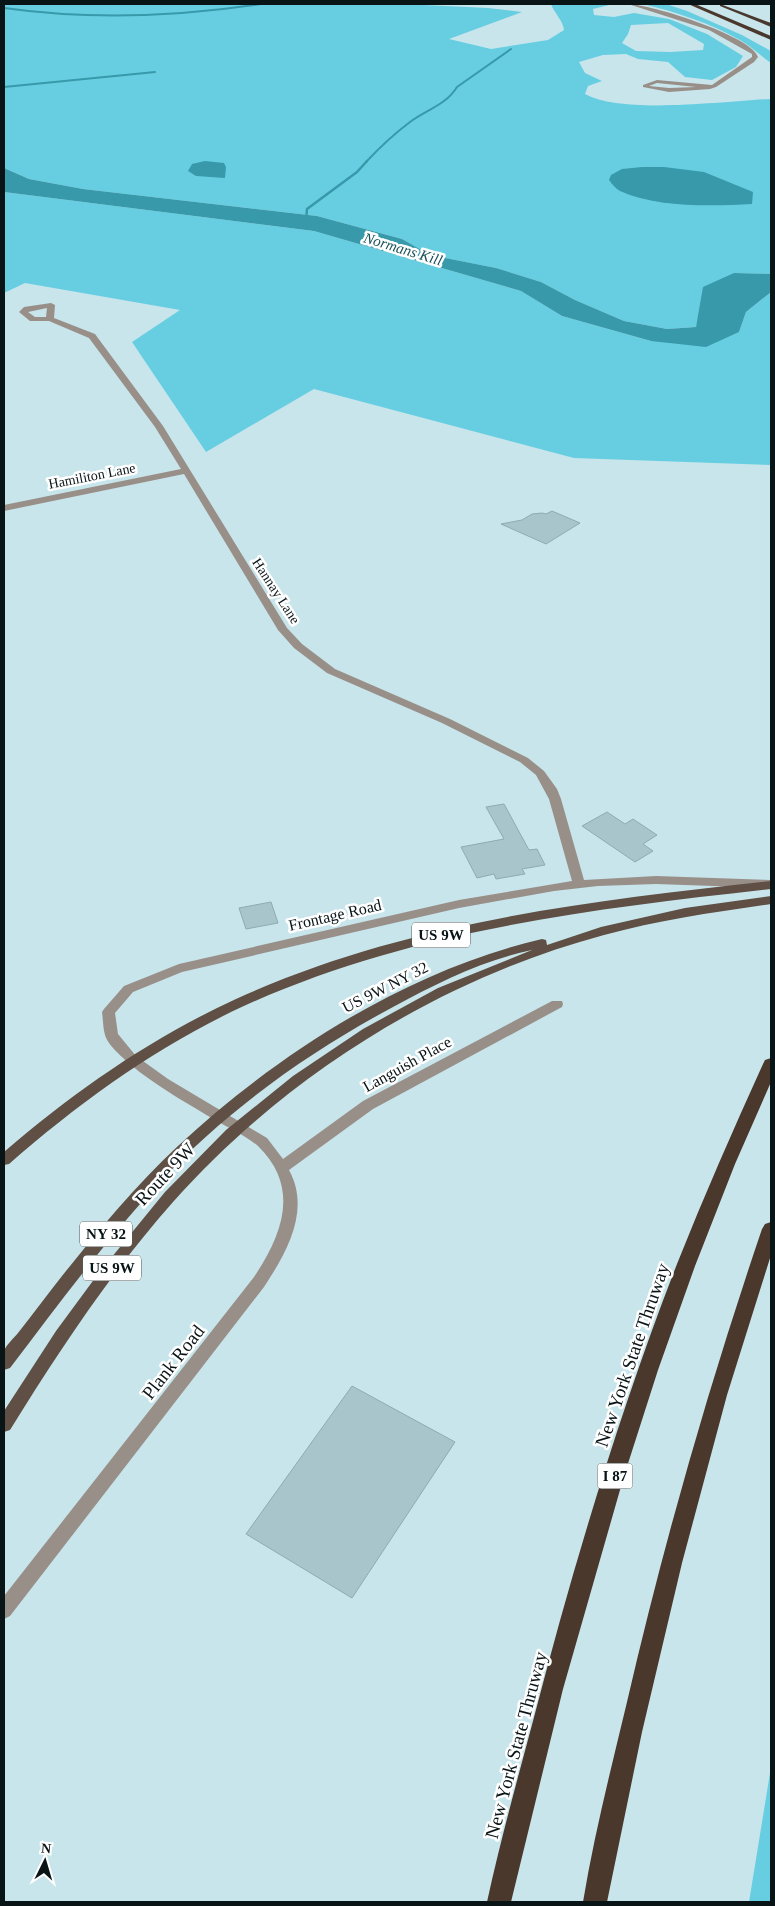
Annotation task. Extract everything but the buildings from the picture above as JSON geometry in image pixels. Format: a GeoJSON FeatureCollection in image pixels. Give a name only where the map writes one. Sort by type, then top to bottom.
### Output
{"type":"FeatureCollection","features":[{"type":"Feature","properties":{"kind":"highway"},"geometry":{"type":"LineString","coordinates":[[691,4],[771,38]]}},
{"type":"Feature","properties":{"kind":"highway"},"geometry":{"type":"LineString","coordinates":[[718,4],[771,26]]}},
{"type":"Feature","properties":{"kind":"highway"},"geometry":{"type":"LineString","coordinates":[[760,12],[771,19]]}},
{"type":"Feature","properties":{"kind":"highway","name":"New York State Thruway"},"geometry":{"type":"LineString","coordinates":[[499,1902],[565,1646],[596,1536],[639,1402],[703,1224],[771,1064]]}},
{"type":"Feature","properties":{"kind":"highway"},"geometry":{"type":"LineString","coordinates":[[595,1902],[630,1739],[689,1495],[728,1360],[771,1229]]}},
{"type":"Feature","properties":{"kind":"main road","name":"US 9W"},"geometry":{"type":"LineString","coordinates":[[4,1160],[73,1102],[132,1061],[186,1030],[271,990],[328,967],[417,940],[506,921],[595,906],[771,885]]}},
{"type":"Feature","properties":{"kind":"main road","name":"US 9W"},"geometry":{"type":"LineString","coordinates":[[240,1128],[307,1071],[393,1016],[489,970],[588,934],[671,914],[771,900]]}},
{"type":"Feature","properties":{"kind":"main road","name":"US 9W NY 32"},"geometry":{"type":"LineString","coordinates":[[220,1116],[276,1072],[308,1050],[404,995],[506,951],[588,934]]}},
{"type":"Feature","properties":{"kind":"main road","name":"NY 32"},"geometry":{"type":"LineString","coordinates":[[4,1363],[130,1206],[177,1156],[220,1116]]}},
{"type":"Feature","properties":{"kind":"main road","name":"Route 9W"},"geometry":{"type":"LineString","coordinates":[[4,1424],[82,1307],[147,1223],[193,1172],[240,1128]]}},
{"type":"Feature","properties":{"kind":"street"},"geometry":{"type":"LineString","coordinates":[[630,4],[685,18],[754,54],[755,57],[752,61],[721,83],[710,87],[661,89],[645,86],[650,83],[659,82],[710,87]]}},
{"type":"Feature","properties":{"kind":"street","name":"Hannay Lane"},"geometry":{"type":"LineString","coordinates":[[50,319],[92,336],[158,426],[283,630],[298,646],[331,671],[482,738],[524,760],[536,770],[551,789],[555,799],[579,884]]}},
{"type":"Feature","properties":{"kind":"street","name":"Hamiliton Lane"},"geometry":{"type":"LineString","coordinates":[[4,508],[186,471]]}},
{"type":"Feature","properties":{"kind":"street","name":"Frontage Road"},"geometry":{"type":"LineString","coordinates":[[240,1128],[179,1092],[132,1061],[109,1036],[105,1018],[110,1005],[119,994],[144,980],[186,966],[508,894],[579,884],[656,880],[771,885]]}},
{"type":"Feature","properties":{"kind":"street","name":"Languish Place"},"geometry":{"type":"LineString","coordinates":[[282,1167],[368,1105],[557,1004]]}},
{"type":"Feature","properties":{"kind":"street","name":"Plank Road"},"geometry":{"type":"LineString","coordinates":[[4,1610],[234,1316],[270,1266],[283,1242],[292,1207],[289,1185],[282,1167],[262,1142],[240,1128]]}},
{"type":"Feature","properties":{"kind":"shaded area"},"geometry":{"type":"Polygon","coordinates":[[[4,4],[403,4],[488,8],[522,12],[449,39],[491,49],[548,40],[564,30],[551,4],[613,4],[593,9],[594,15],[614,17],[634,13],[669,19],[707,34],[743,56],[736,67],[712,80],[685,77],[668,62],[638,59],[626,54],[603,55],[579,62],[585,73],[602,81],[588,86],[585,94],[602,100],[624,104],[648,105],[702,104],[771,99],[771,274],[734,273],[703,299],[696,327],[667,329],[624,321],[575,300],[541,282],[496,268],[429,255],[402,239],[317,216],[83,189],[29,179],[4,168],[4,4]],[[668,23],[631,25],[622,43],[636,51],[670,52],[703,50],[704,44],[668,23]]]}},
{"type":"Feature","properties":{"kind":"shaded area"},"geometry":{"type":"Polygon","coordinates":[[[643,4],[666,4],[742,35],[771,51],[771,63],[744,43],[717,28],[680,14],[643,4]]]}},
{"type":"Feature","properties":{"kind":"shaded area"},"geometry":{"type":"Polygon","coordinates":[[[4,192],[314,231],[521,291],[562,316],[651,341],[739,332],[746,312],[771,292],[771,465],[574,458],[314,389],[206,452],[132,342],[180,310],[25,283],[4,293],[4,192]]]}},
{"type":"Feature","properties":{"kind":"shaded area"},"geometry":{"type":"Polygon","coordinates":[[[771,1767],[771,1902],[749,1902],[771,1767]]]}},
{"type":"Feature","properties":{"kind":"water"},"geometry":{"type":"Polygon","coordinates":[[[205,161],[224,163],[226,167],[225,178],[196,176],[188,171],[192,164],[205,161]]]}},
{"type":"Feature","properties":{"kind":"water"},"geometry":{"type":"Polygon","coordinates":[[[664,167],[704,172],[753,192],[752,204],[685,205],[667,203],[635,197],[620,191],[609,180],[611,175],[622,169],[664,167]]]}},
{"type":"Feature","properties":{"kind":"water","name":"Normans Kill"},"geometry":{"type":"Polygon","coordinates":[[[4,168],[29,179],[83,189],[317,216],[402,239],[430,255],[496,268],[541,282],[575,300],[624,321],[667,329],[696,327],[703,287],[734,273],[771,274],[771,292],[746,312],[739,332],[706,347],[651,341],[562,316],[521,291],[314,231],[4,192],[4,168]]]}},
{"type":"Feature","properties":{"kind":"waterway"},"geometry":{"type":"LineString","coordinates":[[4,8],[68,14],[132,15],[197,12],[261,4]]}},
{"type":"Feature","properties":{"kind":"waterway"},"geometry":{"type":"LineString","coordinates":[[367,161],[404,127],[442,103],[457,87],[511,49]]}},
{"type":"Feature","properties":{"kind":"waterway"},"geometry":{"type":"LineString","coordinates":[[4,87],[155,72]]}},
{"type":"Feature","properties":{"kind":"waterway"},"geometry":{"type":"LineString","coordinates":[[306,220],[307,209],[357,172],[367,161]]}}]}
